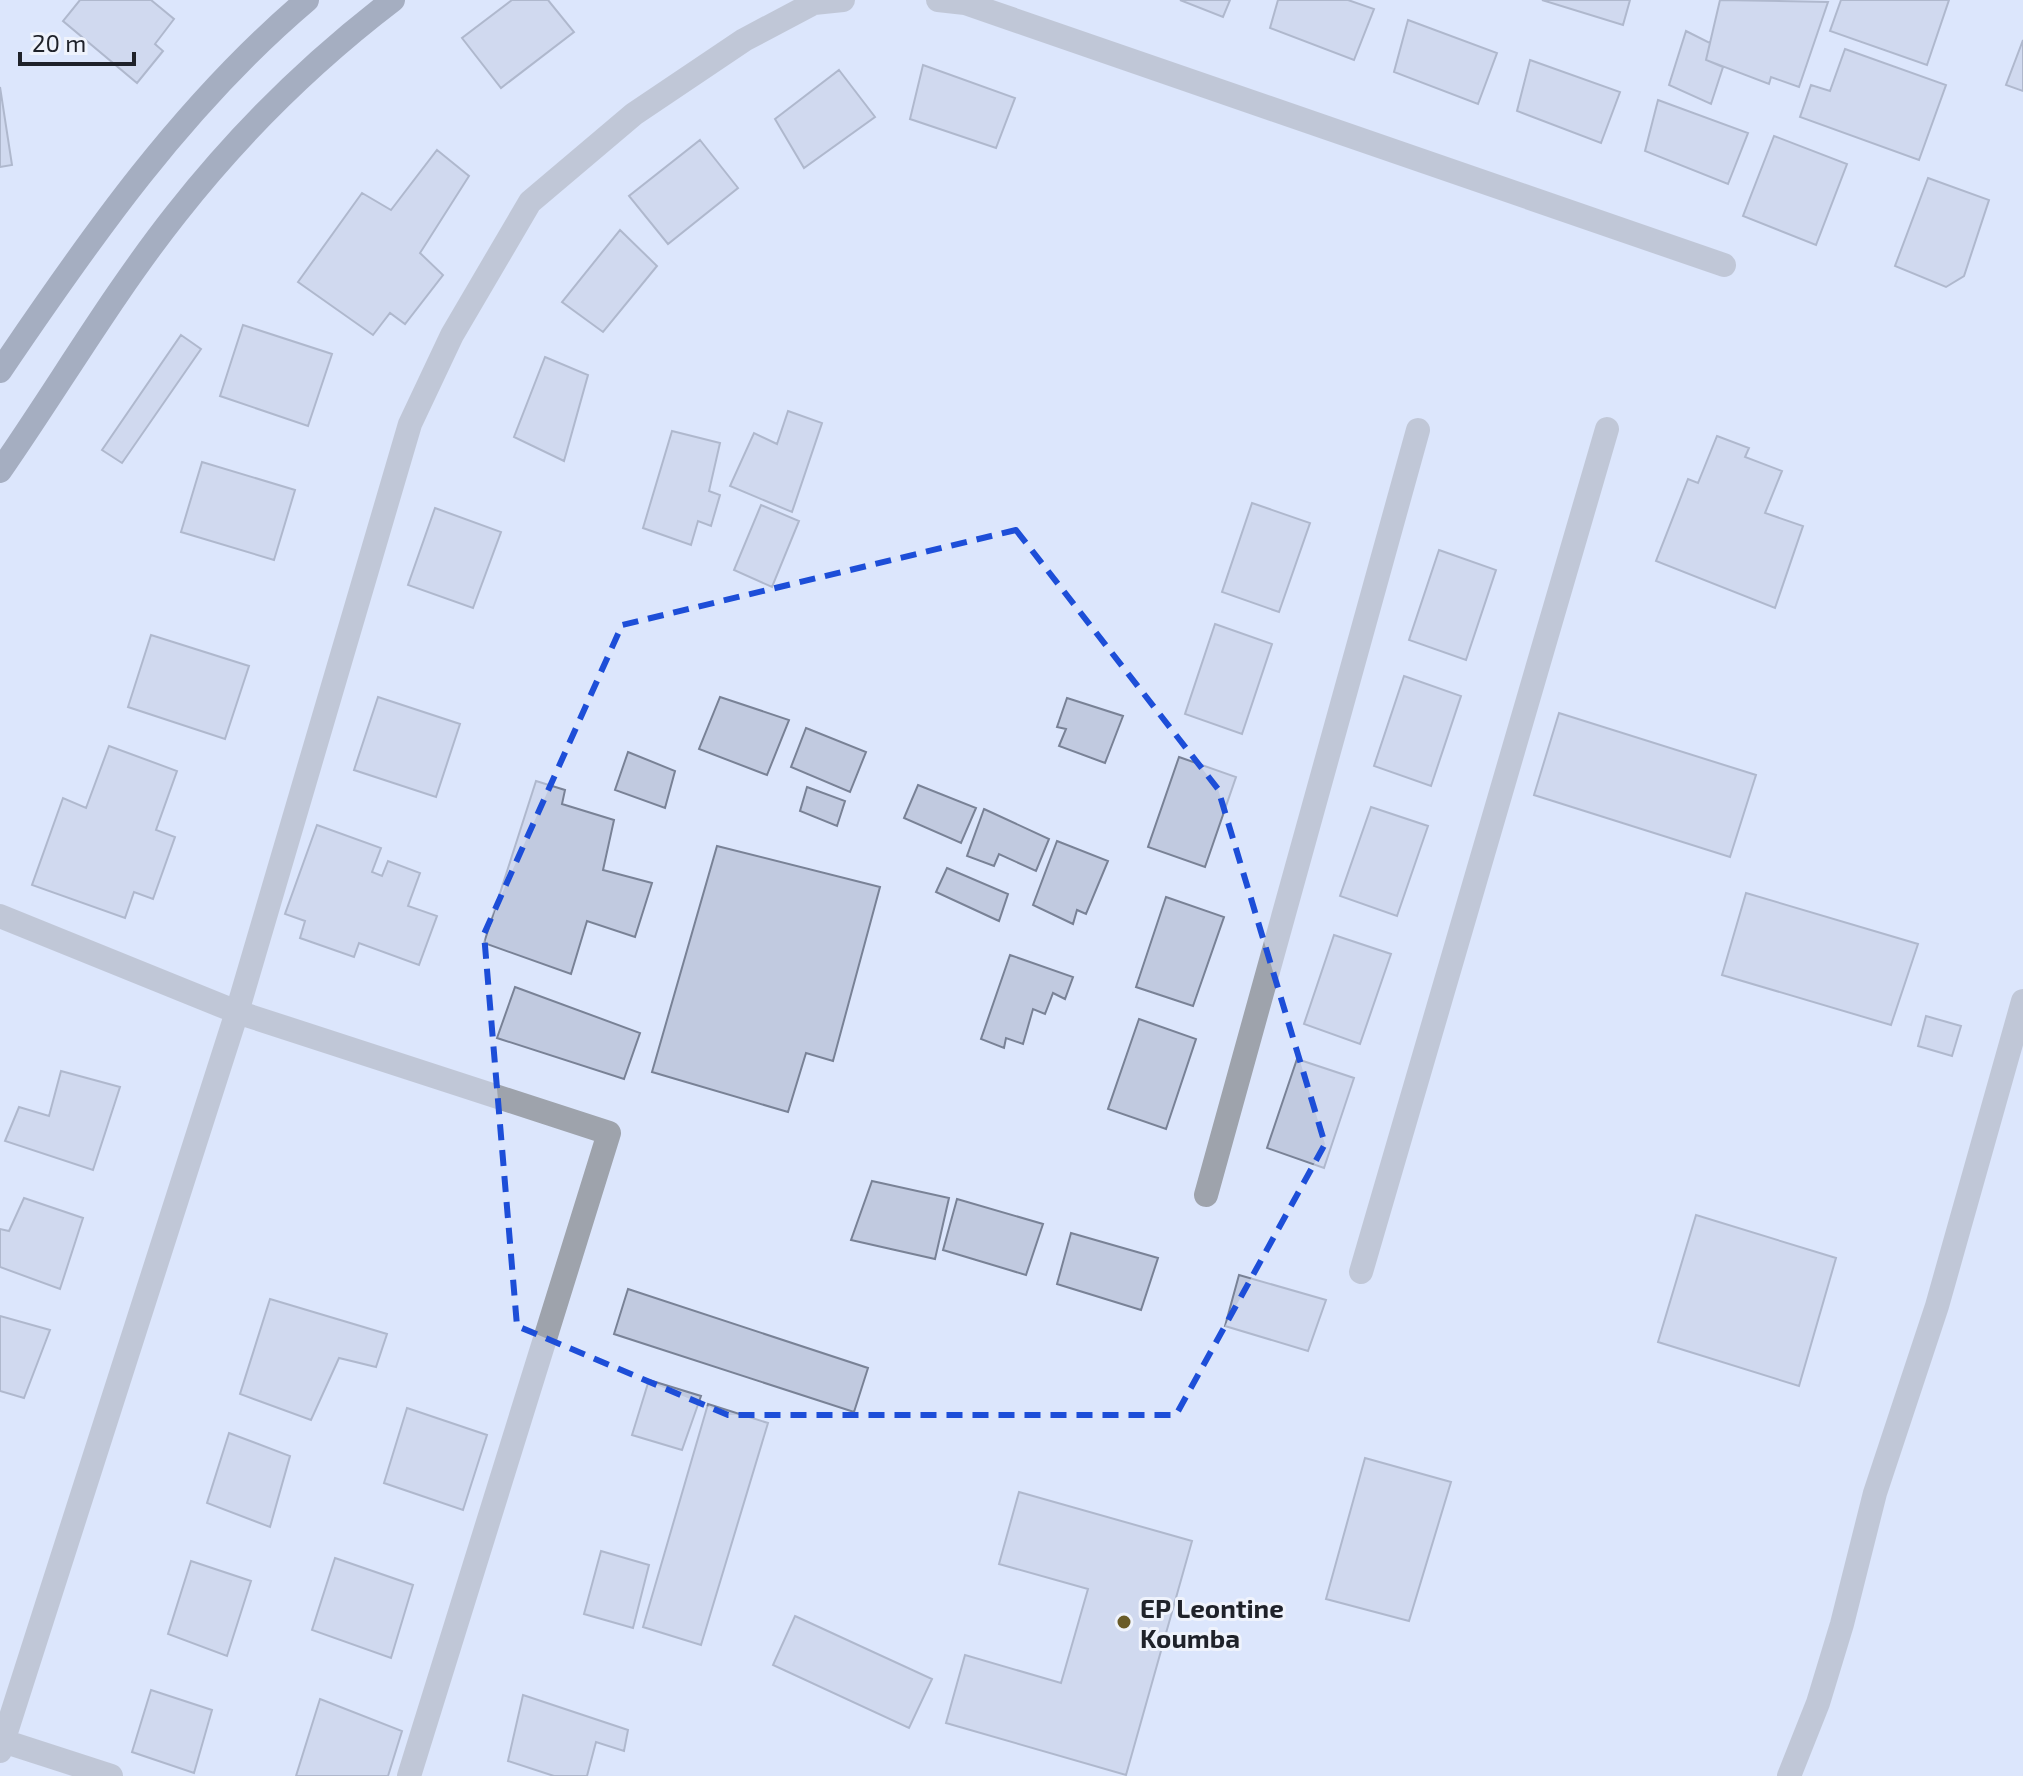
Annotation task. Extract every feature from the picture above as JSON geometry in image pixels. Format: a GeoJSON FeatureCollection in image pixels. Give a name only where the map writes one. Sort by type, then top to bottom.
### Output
{"type":"FeatureCollection","features":[{"type":"Feature","properties":{"kind":"main road"},"geometry":{"type":"LineString","coordinates":[[0,371],[143,170],[211,91],[307,0]]}},
{"type":"Feature","properties":{"kind":"main road"},"geometry":{"type":"LineString","coordinates":[[0,471],[135,269],[208,174],[323,59],[393,0]]}},
{"type":"Feature","properties":{"kind":"street"},"geometry":{"type":"LineString","coordinates":[[111,1776],[2,1746],[237,1012],[410,424],[452,335],[530,202],[634,114],[744,40],[814,3],[843,0]]}},
{"type":"Feature","properties":{"kind":"street"},"geometry":{"type":"LineString","coordinates":[[938,0],[965,3],[1724,265]]}},
{"type":"Feature","properties":{"kind":"street"},"geometry":{"type":"LineString","coordinates":[[1361,1272],[1607,429]]}},
{"type":"Feature","properties":{"kind":"street"},"geometry":{"type":"LineString","coordinates":[[1206,1195],[1418,430]]}},
{"type":"Feature","properties":{"kind":"street"},"geometry":{"type":"LineString","coordinates":[[0,916],[237,1012],[609,1133],[409,1776]]}},
{"type":"Feature","properties":{"kind":"street"},"geometry":{"type":"LineString","coordinates":[[1789,1776],[1818,1703],[1842,1624],[1875,1493],[1937,1306],[2023,1001]]}},
{"type":"Feature","properties":{"kind":"highlighted area"},"geometry":{"type":"Polygon","coordinates":[[[1016,530],[1218,789],[1325,1144],[1176,1415],[728,1415],[517,1326],[484,934],[622,625],[1016,530]]]}},
{"type":"Feature","properties":{"kind":"building"},"geometry":{"type":"Polygon","coordinates":[[[80,0],[151,0],[174,19],[155,44],[163,51],[137,83],[63,21],[80,0]]]}},
{"type":"Feature","properties":{"kind":"building"},"geometry":{"type":"Polygon","coordinates":[[[512,0],[548,0],[574,32],[501,88],[462,38],[512,0]]]}},
{"type":"Feature","properties":{"kind":"building"},"geometry":{"type":"Polygon","coordinates":[[[1180,0],[1230,0],[1223,17],[1180,0]]]}},
{"type":"Feature","properties":{"kind":"building"},"geometry":{"type":"Polygon","coordinates":[[[1278,0],[1348,0],[1374,9],[1354,60],[1270,28],[1278,0]]]}},
{"type":"Feature","properties":{"kind":"building"},"geometry":{"type":"Polygon","coordinates":[[[1542,0],[1630,0],[1623,25],[1542,0]]]}},
{"type":"Feature","properties":{"kind":"building"},"geometry":{"type":"Polygon","coordinates":[[[1720,0],[1828,2],[1799,87],[1771,77],[1769,84],[1706,60],[1720,0]]]}},
{"type":"Feature","properties":{"kind":"building"},"geometry":{"type":"Polygon","coordinates":[[[1841,0],[1949,0],[1927,65],[1830,31],[1841,0]]]}},
{"type":"Feature","properties":{"kind":"building"},"geometry":{"type":"Polygon","coordinates":[[[1408,20],[1497,53],[1478,104],[1394,72],[1408,20]]]}},
{"type":"Feature","properties":{"kind":"building"},"geometry":{"type":"Polygon","coordinates":[[[1686,31],[1710,43],[1706,60],[1723,67],[1711,104],[1669,85],[1686,31]]]}},
{"type":"Feature","properties":{"kind":"building"},"geometry":{"type":"Polygon","coordinates":[[[2023,40],[2023,91],[2006,85],[2023,40]]]}},
{"type":"Feature","properties":{"kind":"building"},"geometry":{"type":"Polygon","coordinates":[[[1845,49],[1946,85],[1919,160],[1800,117],[1811,85],[1830,91],[1845,49]]]}},
{"type":"Feature","properties":{"kind":"building"},"geometry":{"type":"Polygon","coordinates":[[[1530,60],[1620,92],[1601,143],[1517,111],[1530,60]]]}},
{"type":"Feature","properties":{"kind":"building"},"geometry":{"type":"Polygon","coordinates":[[[923,65],[1015,98],[996,148],[910,119],[923,65]]]}},
{"type":"Feature","properties":{"kind":"building"},"geometry":{"type":"Polygon","coordinates":[[[839,70],[875,117],[804,168],[775,119],[839,70]]]}},
{"type":"Feature","properties":{"kind":"building"},"geometry":{"type":"Polygon","coordinates":[[[0,87],[12,165],[0,167],[0,87]]]}},
{"type":"Feature","properties":{"kind":"building"},"geometry":{"type":"Polygon","coordinates":[[[1658,100],[1748,133],[1728,184],[1645,151],[1658,100]]]}},
{"type":"Feature","properties":{"kind":"building"},"geometry":{"type":"Polygon","coordinates":[[[1774,136],[1847,164],[1816,245],[1743,216],[1774,136]]]}},
{"type":"Feature","properties":{"kind":"building"},"geometry":{"type":"Polygon","coordinates":[[[700,140],[738,188],[668,244],[629,196],[700,140]]]}},
{"type":"Feature","properties":{"kind":"building"},"geometry":{"type":"Polygon","coordinates":[[[437,150],[469,176],[420,253],[443,275],[405,324],[390,313],[373,335],[298,282],[362,193],[391,210],[437,150]]]}},
{"type":"Feature","properties":{"kind":"building"},"geometry":{"type":"Polygon","coordinates":[[[1928,178],[1989,200],[1964,276],[1946,287],[1895,266],[1928,178]]]}},
{"type":"Feature","properties":{"kind":"building"},"geometry":{"type":"Polygon","coordinates":[[[620,230],[657,266],[603,332],[562,302],[620,230]]]}},
{"type":"Feature","properties":{"kind":"building"},"geometry":{"type":"Polygon","coordinates":[[[243,325],[332,354],[308,426],[220,396],[243,325]]]}},
{"type":"Feature","properties":{"kind":"building"},"geometry":{"type":"Polygon","coordinates":[[[181,335],[201,349],[122,463],[102,450],[181,335]]]}},
{"type":"Feature","properties":{"kind":"building"},"geometry":{"type":"Polygon","coordinates":[[[545,357],[588,375],[564,461],[514,437],[545,357]]]}},
{"type":"Feature","properties":{"kind":"building"},"geometry":{"type":"Polygon","coordinates":[[[788,411],[822,423],[792,512],[730,486],[754,433],[777,444],[788,411]]]}},
{"type":"Feature","properties":{"kind":"building"},"geometry":{"type":"Polygon","coordinates":[[[672,431],[720,443],[709,491],[720,495],[711,526],[698,521],[691,545],[643,528],[672,431]]]}},
{"type":"Feature","properties":{"kind":"building"},"geometry":{"type":"Polygon","coordinates":[[[1717,436],[1749,448],[1745,457],[1782,471],[1765,513],[1803,526],[1775,608],[1656,561],[1688,479],[1698,483],[1717,436]]]}},
{"type":"Feature","properties":{"kind":"building"},"geometry":{"type":"Polygon","coordinates":[[[202,462],[295,490],[274,560],[181,532],[202,462]]]}},
{"type":"Feature","properties":{"kind":"building"},"geometry":{"type":"Polygon","coordinates":[[[1252,503],[1310,523],[1279,612],[1222,592],[1252,503]]]}},
{"type":"Feature","properties":{"kind":"building"},"geometry":{"type":"Polygon","coordinates":[[[761,505],[799,521],[772,587],[734,570],[761,505]]]}},
{"type":"Feature","properties":{"kind":"building"},"geometry":{"type":"Polygon","coordinates":[[[435,508],[501,532],[473,608],[408,585],[435,508]]]}},
{"type":"Feature","properties":{"kind":"building"},"geometry":{"type":"Polygon","coordinates":[[[1439,550],[1496,570],[1466,660],[1409,640],[1439,550]]]}},
{"type":"Feature","properties":{"kind":"building"},"geometry":{"type":"Polygon","coordinates":[[[1215,624],[1272,644],[1242,734],[1185,714],[1215,624]]]}},
{"type":"Feature","properties":{"kind":"building"},"geometry":{"type":"Polygon","coordinates":[[[151,635],[249,666],[225,739],[128,707],[151,635]]]}},
{"type":"Feature","properties":{"kind":"building"},"geometry":{"type":"Polygon","coordinates":[[[1404,676],[1461,696],[1431,786],[1374,766],[1404,676]]]}},
{"type":"Feature","properties":{"kind":"building"},"geometry":{"type":"Polygon","coordinates":[[[378,697],[460,724],[436,797],[354,770],[378,697]]]}},
{"type":"Feature","properties":{"kind":"building"},"geometry":{"type":"Polygon","coordinates":[[[720,697],[789,720],[767,775],[699,749],[720,697]]]}},
{"type":"Feature","properties":{"kind":"building"},"geometry":{"type":"Polygon","coordinates":[[[1067,698],[1123,716],[1105,763],[1059,746],[1066,729],[1057,727],[1067,698]]]}},
{"type":"Feature","properties":{"kind":"building"},"geometry":{"type":"Polygon","coordinates":[[[1559,713],[1756,775],[1730,857],[1534,795],[1559,713]]]}},
{"type":"Feature","properties":{"kind":"building"},"geometry":{"type":"Polygon","coordinates":[[[806,728],[866,752],[850,792],[791,767],[806,728]]]}},
{"type":"Feature","properties":{"kind":"building"},"geometry":{"type":"Polygon","coordinates":[[[109,746],[177,771],[156,830],[175,837],[153,899],[134,892],[125,918],[32,885],[63,798],[86,808],[109,746]]]}},
{"type":"Feature","properties":{"kind":"building"},"geometry":{"type":"Polygon","coordinates":[[[628,752],[675,771],[665,808],[615,790],[628,752]]]}},
{"type":"Feature","properties":{"kind":"building"},"geometry":{"type":"Polygon","coordinates":[[[1179,757],[1236,777],[1205,867],[1148,847],[1179,757]]]}},
{"type":"Feature","properties":{"kind":"building"},"geometry":{"type":"Polygon","coordinates":[[[536,781],[565,790],[562,804],[614,820],[603,870],[652,883],[635,937],[587,921],[571,974],[484,943],[536,781]]]}},
{"type":"Feature","properties":{"kind":"building"},"geometry":{"type":"Polygon","coordinates":[[[918,785],[976,808],[961,843],[904,818],[918,785]]]}},
{"type":"Feature","properties":{"kind":"building"},"geometry":{"type":"Polygon","coordinates":[[[807,787],[845,801],[837,826],[800,811],[807,787]]]}},
{"type":"Feature","properties":{"kind":"building"},"geometry":{"type":"Polygon","coordinates":[[[1371,807],[1428,826],[1397,916],[1340,896],[1371,807]]]}},
{"type":"Feature","properties":{"kind":"building"},"geometry":{"type":"Polygon","coordinates":[[[984,809],[1049,839],[1036,871],[999,854],[994,866],[967,856],[984,809]]]}},
{"type":"Feature","properties":{"kind":"building"},"geometry":{"type":"Polygon","coordinates":[[[317,825],[381,848],[372,872],[382,876],[388,861],[420,873],[408,906],[437,916],[419,965],[359,943],[354,957],[300,938],[305,921],[285,914],[317,825]]]}},
{"type":"Feature","properties":{"kind":"building"},"geometry":{"type":"Polygon","coordinates":[[[1057,841],[1108,861],[1086,914],[1077,910],[1073,924],[1033,905],[1057,841]]]}},
{"type":"Feature","properties":{"kind":"building"},"geometry":{"type":"Polygon","coordinates":[[[717,846],[880,887],[833,1061],[806,1053],[788,1112],[652,1072],[717,846]]]}},
{"type":"Feature","properties":{"kind":"building"},"geometry":{"type":"Polygon","coordinates":[[[947,868],[1008,894],[999,921],[936,892],[947,868]]]}},
{"type":"Feature","properties":{"kind":"building"},"geometry":{"type":"Polygon","coordinates":[[[1746,893],[1918,944],[1891,1025],[1722,975],[1746,893]]]}},
{"type":"Feature","properties":{"kind":"building"},"geometry":{"type":"Polygon","coordinates":[[[1166,897],[1224,917],[1193,1006],[1136,987],[1166,897]]]}},
{"type":"Feature","properties":{"kind":"building"},"geometry":{"type":"Polygon","coordinates":[[[1334,935],[1391,954],[1360,1044],[1304,1024],[1334,935]]]}},
{"type":"Feature","properties":{"kind":"building"},"geometry":{"type":"Polygon","coordinates":[[[1010,955],[1073,977],[1065,999],[1053,993],[1045,1014],[1033,1009],[1023,1044],[1006,1038],[1004,1048],[981,1039],[1010,955]]]}},
{"type":"Feature","properties":{"kind":"building"},"geometry":{"type":"Polygon","coordinates":[[[515,987],[640,1033],[624,1079],[497,1038],[515,987]]]}},
{"type":"Feature","properties":{"kind":"building"},"geometry":{"type":"Polygon","coordinates":[[[1926,1016],[1961,1026],[1952,1056],[1918,1046],[1926,1016]]]}},
{"type":"Feature","properties":{"kind":"building"},"geometry":{"type":"Polygon","coordinates":[[[1139,1019],[1196,1039],[1166,1129],[1108,1109],[1139,1019]]]}},
{"type":"Feature","properties":{"kind":"building"},"geometry":{"type":"Polygon","coordinates":[[[1297,1059],[1354,1078],[1324,1168],[1267,1148],[1297,1059]]]}},
{"type":"Feature","properties":{"kind":"building"},"geometry":{"type":"Polygon","coordinates":[[[61,1071],[120,1087],[93,1170],[5,1141],[19,1107],[49,1116],[61,1071]]]}},
{"type":"Feature","properties":{"kind":"building"},"geometry":{"type":"Polygon","coordinates":[[[872,1181],[949,1198],[935,1259],[851,1240],[872,1181]]]}},
{"type":"Feature","properties":{"kind":"building"},"geometry":{"type":"Polygon","coordinates":[[[24,1198],[83,1218],[60,1289],[0,1267],[0,1229],[9,1231],[24,1198]]]}},
{"type":"Feature","properties":{"kind":"building"},"geometry":{"type":"Polygon","coordinates":[[[957,1199],[1043,1224],[1026,1275],[943,1250],[957,1199]]]}},
{"type":"Feature","properties":{"kind":"building"},"geometry":{"type":"Polygon","coordinates":[[[1696,1215],[1836,1258],[1799,1386],[1658,1342],[1696,1215]]]}},
{"type":"Feature","properties":{"kind":"building"},"geometry":{"type":"Polygon","coordinates":[[[1071,1233],[1158,1258],[1141,1310],[1057,1284],[1071,1233]]]}},
{"type":"Feature","properties":{"kind":"building"},"geometry":{"type":"Polygon","coordinates":[[[1239,1275],[1326,1300],[1308,1351],[1225,1326],[1239,1275]]]}},
{"type":"Feature","properties":{"kind":"building"},"geometry":{"type":"Polygon","coordinates":[[[628,1289],[868,1368],[854,1412],[614,1334],[628,1289]]]}},
{"type":"Feature","properties":{"kind":"building"},"geometry":{"type":"Polygon","coordinates":[[[270,1299],[387,1334],[376,1367],[339,1358],[311,1420],[240,1394],[270,1299]]]}},
{"type":"Feature","properties":{"kind":"building"},"geometry":{"type":"Polygon","coordinates":[[[0,1316],[50,1330],[24,1398],[0,1391],[0,1316]]]}},
{"type":"Feature","properties":{"kind":"building"},"geometry":{"type":"Polygon","coordinates":[[[649,1380],[701,1396],[682,1450],[632,1435],[649,1380]]]}},
{"type":"Feature","properties":{"kind":"building"},"geometry":{"type":"Polygon","coordinates":[[[708,1404],[768,1423],[701,1645],[643,1627],[708,1404]]]}},
{"type":"Feature","properties":{"kind":"building"},"geometry":{"type":"Polygon","coordinates":[[[407,1408],[487,1435],[463,1510],[384,1483],[407,1408]]]}},
{"type":"Feature","properties":{"kind":"building"},"geometry":{"type":"Polygon","coordinates":[[[229,1433],[290,1456],[270,1527],[207,1503],[229,1433]]]}},
{"type":"Feature","properties":{"kind":"building"},"geometry":{"type":"Polygon","coordinates":[[[1365,1458],[1451,1482],[1409,1621],[1326,1599],[1365,1458]]]}},
{"type":"Feature","properties":{"kind":"building","name":"EP Leontine Koumba"},"geometry":{"type":"Polygon","coordinates":[[[1019,1492],[1192,1541],[1126,1775],[946,1723],[965,1655],[1061,1683],[1088,1589],[999,1564],[1019,1492]]]}},
{"type":"Feature","properties":{"kind":"building"},"geometry":{"type":"Polygon","coordinates":[[[601,1551],[649,1565],[633,1628],[584,1614],[601,1551]]]}},
{"type":"Feature","properties":{"kind":"building"},"geometry":{"type":"Polygon","coordinates":[[[335,1558],[413,1585],[391,1658],[312,1630],[335,1558]]]}},
{"type":"Feature","properties":{"kind":"building"},"geometry":{"type":"Polygon","coordinates":[[[191,1561],[251,1581],[227,1656],[168,1634],[191,1561]]]}},
{"type":"Feature","properties":{"kind":"building"},"geometry":{"type":"Polygon","coordinates":[[[795,1616],[932,1679],[909,1728],[773,1665],[795,1616]]]}},
{"type":"Feature","properties":{"kind":"building"},"geometry":{"type":"Polygon","coordinates":[[[151,1690],[212,1710],[194,1773],[132,1752],[151,1690]]]}},
{"type":"Feature","properties":{"kind":"building"},"geometry":{"type":"Polygon","coordinates":[[[523,1695],[628,1730],[624,1751],[596,1742],[587,1776],[554,1776],[508,1761],[523,1695]]]}},
{"type":"Feature","properties":{"kind":"building"},"geometry":{"type":"Polygon","coordinates":[[[320,1699],[402,1731],[388,1776],[296,1776],[320,1699]]]}},
{"type":"Feature","properties":{"kind":"place","name":"EP Leontine Koumba"},"geometry":{"type":"Point","coordinates":[1124,1622]}}]}
